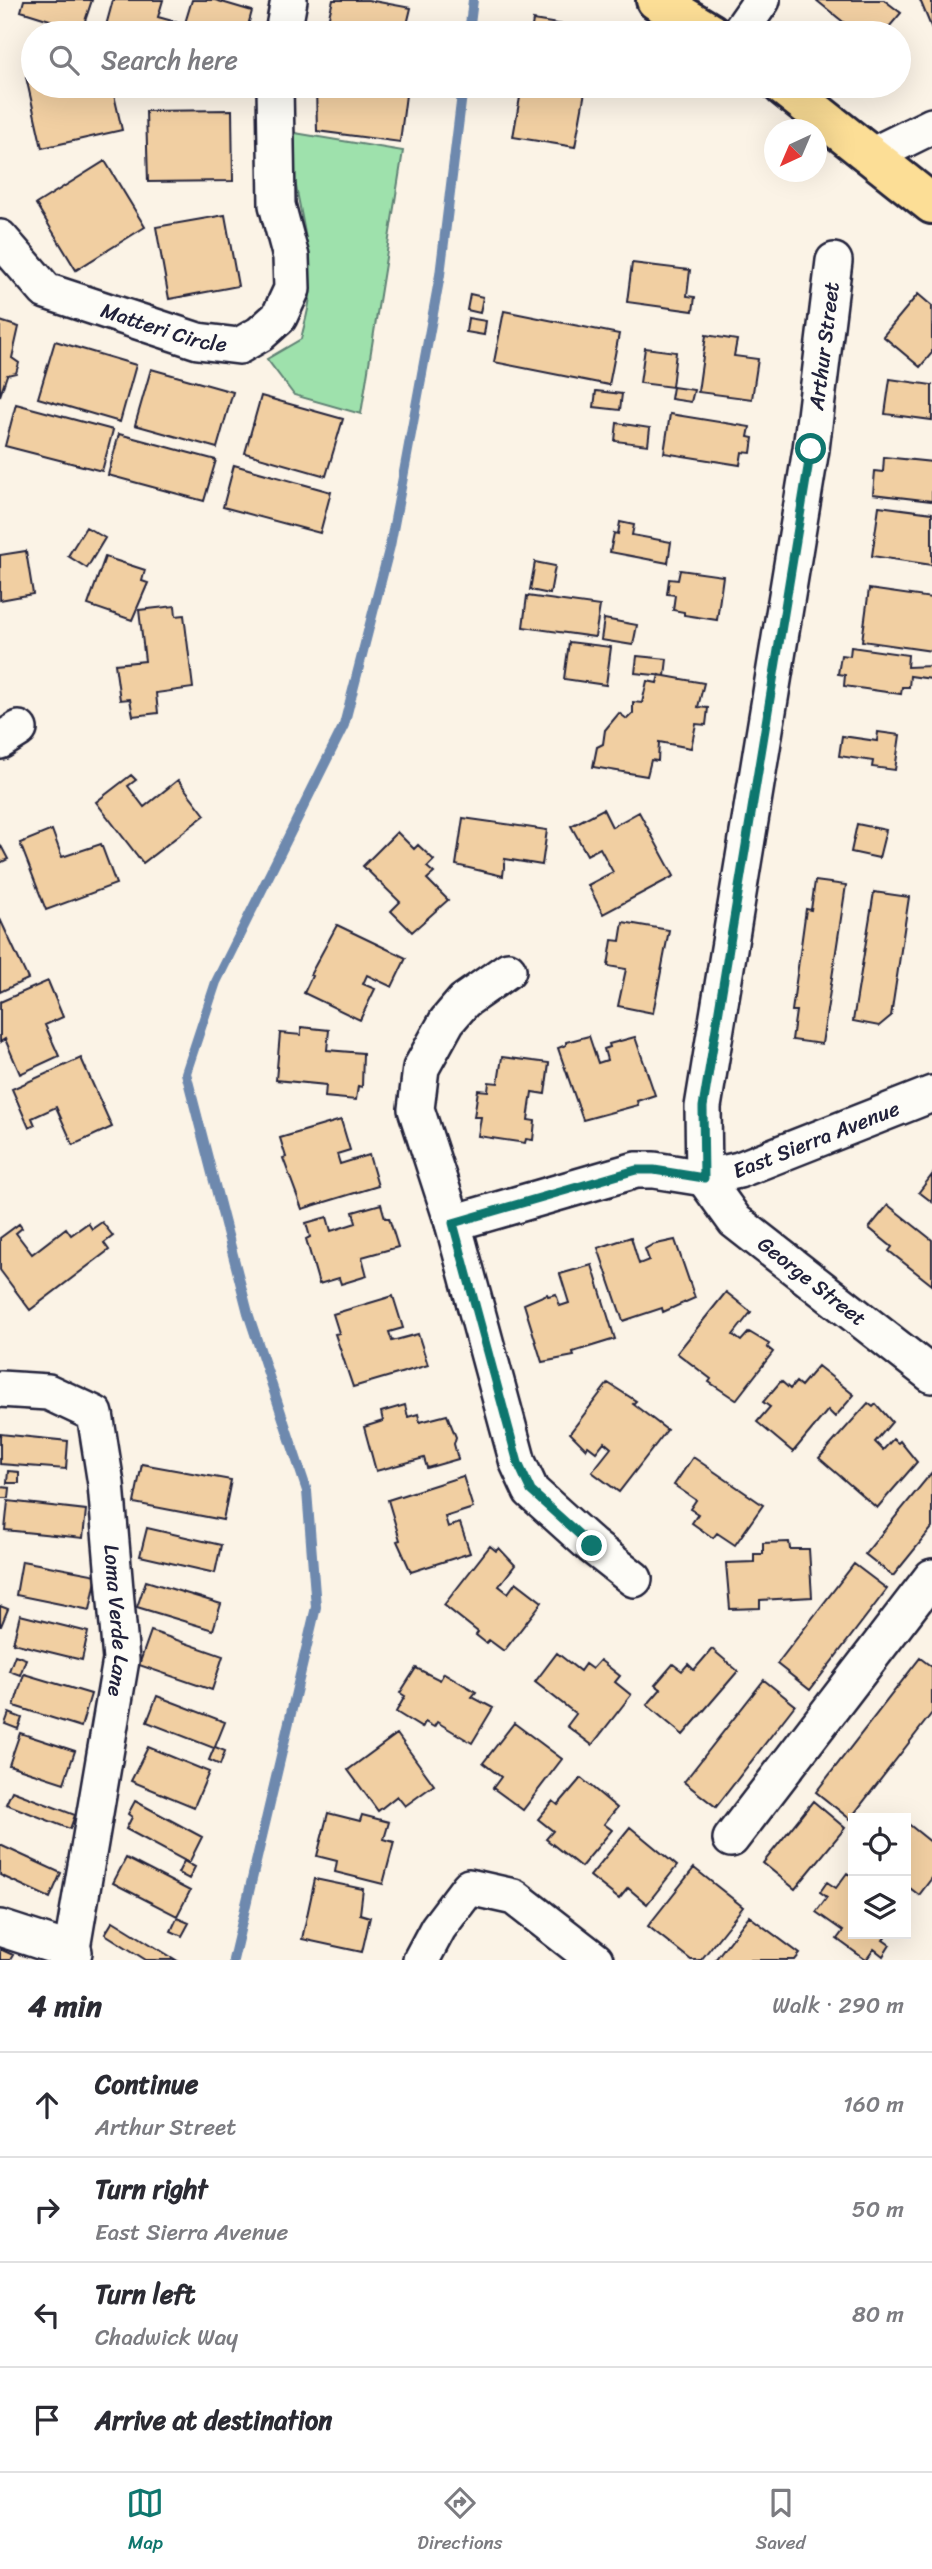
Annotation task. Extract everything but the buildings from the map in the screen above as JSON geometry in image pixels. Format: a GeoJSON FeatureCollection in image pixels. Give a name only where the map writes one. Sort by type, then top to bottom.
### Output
{"type":"FeatureCollection","features":[{"type":"Feature","properties":{"kind":"main road"},"geometry":{"type":"LineString","coordinates":[[656,0],[691,21]]}},
{"type":"Feature","properties":{"kind":"main road"},"geometry":{"type":"LineString","coordinates":[[799,98],[932,204]]}},
{"type":"Feature","properties":{"kind":"street"},"geometry":{"type":"LineString","coordinates":[[286,21],[289,0]]}},
{"type":"Feature","properties":{"kind":"street"},"geometry":{"type":"LineString","coordinates":[[747,21],[762,0]]}},
{"type":"Feature","properties":{"kind":"street","name":"Matteri Circle"},"geometry":{"type":"LineString","coordinates":[[0,238],[46,291],[198,341],[239,346],[260,334],[279,317],[292,289],[291,257],[277,205],[275,98]]}},
{"type":"Feature","properties":{"kind":"street"},"geometry":{"type":"LineString","coordinates":[[873,155],[932,126]]}},
{"type":"Feature","properties":{"kind":"street","name":"Arthur Street"},"geometry":{"type":"LineString","coordinates":[[704,1178],[703,1107],[811,449],[834,261]]}},
{"type":"Feature","properties":{"kind":"street"},"geometry":{"type":"LineString","coordinates":[[508,970],[464,1001],[447,1021],[421,1068],[416,1109],[453,1223],[518,1463],[531,1491],[592,1546],[634,1579]]}},
{"type":"Feature","properties":{"kind":"street","name":"East Sierra Avenue"},"geometry":{"type":"LineString","coordinates":[[453,1223],[636,1170],[654,1170],[704,1178],[739,1170],[932,1094]]}},
{"type":"Feature","properties":{"kind":"street","name":"George Street"},"geometry":{"type":"LineString","coordinates":[[704,1178],[735,1221],[932,1375]]}},
{"type":"Feature","properties":{"kind":"street","name":"Loma Verde Lane"},"geometry":{"type":"LineString","coordinates":[[0,1389],[48,1392],[95,1414],[106,1484],[121,1660],[72,1956]]}},
{"type":"Feature","properties":{"kind":"street"},"geometry":{"type":"LineString","coordinates":[[731,1839],[932,1577]]}},
{"type":"Feature","properties":{"kind":"street"},"geometry":{"type":"LineString","coordinates":[[421,1960],[438,1928],[469,1887],[514,1897],[595,1960]]}},
{"type":"Feature","properties":{"kind":"street"},"geometry":{"type":"LineString","coordinates":[[0,1928],[72,1956]]}},
{"type":"Feature","properties":{"kind":"green space"},"geometry":{"type":"Polygon","coordinates":[[[289,132],[403,151],[361,414],[294,395],[267,359],[301,339],[310,296],[308,255],[289,132]]]}},
{"type":"Feature","properties":{"kind":"waterway"},"geometry":{"type":"LineString","coordinates":[[470,21],[473,0]]}},
{"type":"Feature","properties":{"kind":"waterway"},"geometry":{"type":"LineString","coordinates":[[233,1960],[316,1607],[307,1491],[248,1313],[186,1073],[216,982],[344,725],[390,546],[404,472],[440,275],[462,98]]}},
{"type":"Feature","properties":{"kind":"route"},"geometry":{"type":"LineString","coordinates":[[592,1546],[531,1491],[518,1463],[453,1223],[636,1170],[654,1170],[704,1178],[703,1107],[811,449]]}}]}
